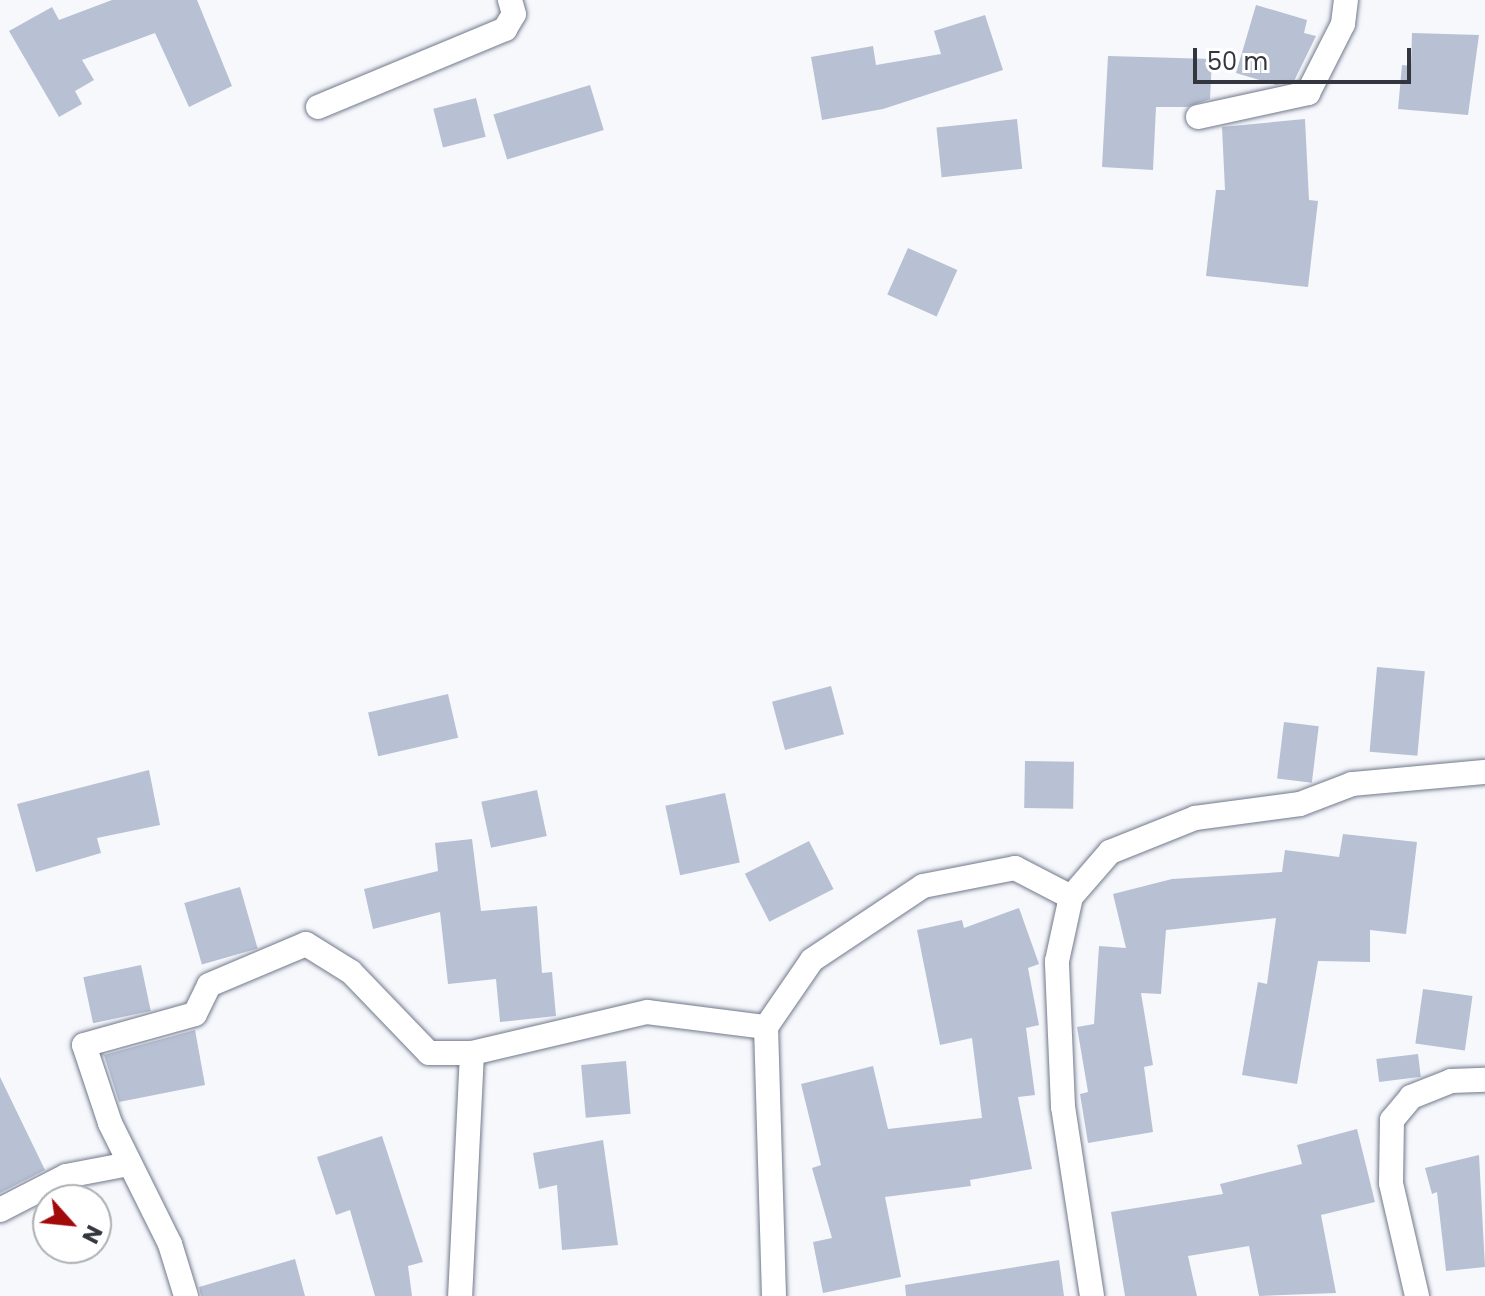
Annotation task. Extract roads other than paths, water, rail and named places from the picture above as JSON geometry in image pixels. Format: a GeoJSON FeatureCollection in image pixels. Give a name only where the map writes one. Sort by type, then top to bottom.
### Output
{"type":"FeatureCollection","features":[{"type":"Feature","properties":{"kind":"street"},"geometry":{"type":"LineString","coordinates":[[318,107],[505,29],[514,14],[510,0]]}},
{"type":"Feature","properties":{"kind":"street"},"geometry":{"type":"LineString","coordinates":[[1198,117],[1308,93],[1343,24],[1346,0]]}},
{"type":"Feature","properties":{"kind":"street"},"geometry":{"type":"LineString","coordinates":[[1092,1296],[1062,1093],[1057,961],[1071,897],[1110,852],[1195,818],[1300,804],[1352,784],[1485,772]]}},
{"type":"Feature","properties":{"kind":"street"},"geometry":{"type":"LineString","coordinates":[[774,1296],[766,1027],[812,960],[923,886],[1015,868],[1071,897]]}},
{"type":"Feature","properties":{"kind":"street"},"geometry":{"type":"LineString","coordinates":[[186,1296],[170,1244],[129,1164],[84,1045],[195,1014],[209,985],[306,944],[351,972],[429,1053],[472,1053],[647,1012],[766,1027]]}},
{"type":"Feature","properties":{"kind":"street"},"geometry":{"type":"LineString","coordinates":[[460,1296],[472,1053]]}},
{"type":"Feature","properties":{"kind":"street"},"geometry":{"type":"LineString","coordinates":[[1417,1296],[1391,1183],[1392,1120],[1411,1097],[1451,1081],[1485,1080]]}},
{"type":"Feature","properties":{"kind":"street"},"geometry":{"type":"LineString","coordinates":[[0,1210],[66,1176],[129,1164]]}}]}
